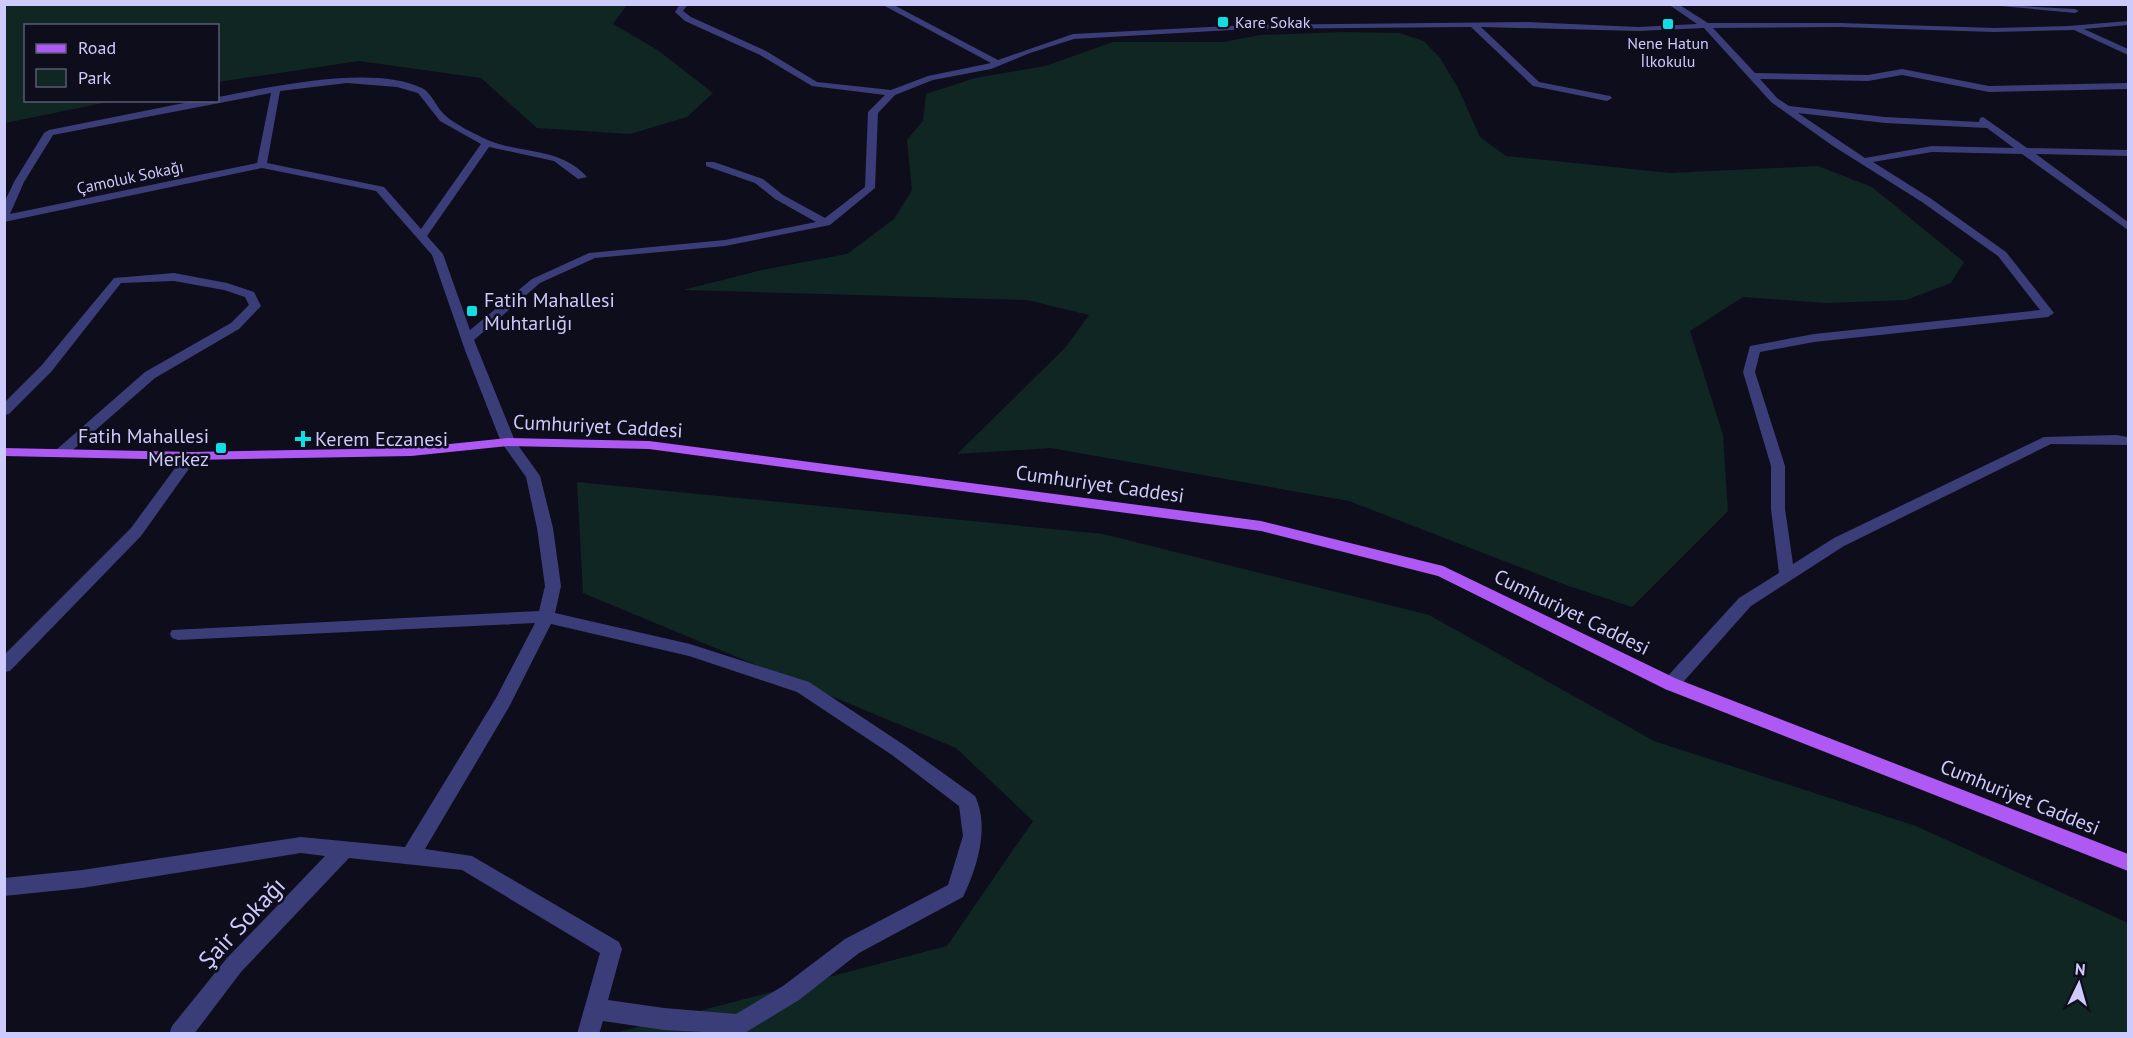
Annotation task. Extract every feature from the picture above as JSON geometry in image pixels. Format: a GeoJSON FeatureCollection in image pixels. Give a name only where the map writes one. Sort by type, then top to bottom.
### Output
{"type":"FeatureCollection","features":[{"type":"Feature","properties":{"kind":"main road","name":"Cumhuriyet Caddesi"},"geometry":{"type":"LineString","coordinates":[[4,452],[191,456],[411,452],[508,442],[649,445],[1260,526],[1443,572],[1671,684],[2128,863]]}},
{"type":"Feature","properties":{"kind":"street"},"geometry":{"type":"LineString","coordinates":[[684,4],[679,12],[688,19],[763,53],[815,84],[892,93]]}},
{"type":"Feature","properties":{"kind":"street"},"geometry":{"type":"LineString","coordinates":[[885,4],[998,63]]}},
{"type":"Feature","properties":{"kind":"street"},"geometry":{"type":"LineString","coordinates":[[1672,4],[1707,26],[1774,100],[1863,161],[1926,200],[2002,254],[2048,313],[1826,337],[1754,349],[1749,372],[1778,466],[1778,509],[1787,575]]}},
{"type":"Feature","properties":{"kind":"street"},"geometry":{"type":"LineString","coordinates":[[1984,4],[2078,8],[2101,26]]}},
{"type":"Feature","properties":{"kind":"street"},"geometry":{"type":"LineString","coordinates":[[467,339],[536,281],[593,255],[725,243],[826,223],[870,189],[873,112],[892,93],[931,78],[998,63],[1073,37],[1248,27],[1473,24],[1638,29],[1840,25],[1994,30],[2074,28],[2128,23]]}},
{"type":"Feature","properties":{"kind":"street"},"geometry":{"type":"LineString","coordinates":[[1473,24],[1536,84],[1606,98]]}},
{"type":"Feature","properties":{"kind":"street"},"geometry":{"type":"LineString","coordinates":[[2074,28],[2128,52]]}},
{"type":"Feature","properties":{"kind":"street"},"geometry":{"type":"LineString","coordinates":[[1750,76],[1868,78],[1902,72],[1989,89],[2128,86]]}},
{"type":"Feature","properties":{"kind":"street"},"geometry":{"type":"LineString","coordinates":[[219,100],[276,89],[347,80],[398,84],[421,91],[443,119],[487,143],[557,159],[582,177]]}},
{"type":"Feature","properties":{"kind":"street"},"geometry":{"type":"LineString","coordinates":[[276,89],[262,165],[380,189],[437,254],[467,339],[508,442],[533,476],[545,528],[553,586],[546,617],[503,702],[410,856]]}},
{"type":"Feature","properties":{"kind":"street"},"geometry":{"type":"LineString","coordinates":[[4,218],[19,182],[49,133],[207,102]]}},
{"type":"Feature","properties":{"kind":"street"},"geometry":{"type":"LineString","coordinates":[[1786,109],[1885,120],[1989,125]]}},
{"type":"Feature","properties":{"kind":"street"},"geometry":{"type":"LineString","coordinates":[[1978,116],[2128,227]]}},
{"type":"Feature","properties":{"kind":"street"},"geometry":{"type":"LineString","coordinates":[[422,236],[487,143]]}},
{"type":"Feature","properties":{"kind":"street"},"geometry":{"type":"LineString","coordinates":[[1863,161],[1932,149],[2128,153]]}},
{"type":"Feature","properties":{"kind":"street"},"geometry":{"type":"LineString","coordinates":[[710,164],[759,181],[779,197],[826,223]]}},
{"type":"Feature","properties":{"kind":"street","name":"Çamoluk Sokağı"},"geometry":{"type":"LineString","coordinates":[[4,218],[262,165]]}},
{"type":"Feature","properties":{"kind":"street"},"geometry":{"type":"LineString","coordinates":[[4,411],[46,369],[118,280],[174,277],[228,287],[250,295],[255,306],[235,326],[150,375],[62,453]]}},
{"type":"Feature","properties":{"kind":"street"},"geometry":{"type":"LineString","coordinates":[[1671,684],[1746,602],[1839,542],[2049,440],[2116,439],[2128,441]]}},
{"type":"Feature","properties":{"kind":"street"},"geometry":{"type":"LineString","coordinates":[[4,666],[136,532],[191,456]]}},
{"type":"Feature","properties":{"kind":"street"},"geometry":{"type":"LineString","coordinates":[[178,634],[546,617],[690,650],[803,687],[898,750],[968,802],[973,836],[956,891],[852,946],[791,993],[738,1025],[664,1019],[595,1009]]}},
{"type":"Feature","properties":{"kind":"street"},"geometry":{"type":"LineString","coordinates":[[4,887],[82,879],[301,845],[465,862],[612,950],[588,1034]]}},
{"type":"Feature","properties":{"kind":"street","name":"Şair Sokağı"},"geometry":{"type":"LineString","coordinates":[[180,1034],[234,965],[345,850]]}},
{"type":"Feature","properties":{"kind":"green space"},"geometry":{"type":"Polygon","coordinates":[[[5,4],[627,5],[613,24],[659,51],[713,93],[687,117],[630,134],[537,128],[481,78],[359,61],[219,82],[219,24],[24,24],[24,102],[108,102],[5,123],[5,4]]]}},
{"type":"Feature","properties":{"kind":"green space"},"geometry":{"type":"Polygon","coordinates":[[[1399,33],[1424,41],[1440,58],[1458,88],[1480,137],[1506,156],[1670,173],[1818,166],[1872,187],[1964,262],[1951,283],[1906,300],[1826,303],[1743,297],[1690,331],[1723,435],[1728,511],[1632,607],[1566,585],[1349,501],[1051,448],[957,454],[1065,348],[1089,315],[1027,300],[683,290],[762,270],[847,254],[894,219],[912,190],[907,140],[923,121],[926,94],[975,78],[1045,66],[1113,42],[1224,42],[1260,35],[1399,33]]]}},
{"type":"Feature","properties":{"kind":"green space"},"geometry":{"type":"Polygon","coordinates":[[[577,482],[1103,534],[1429,615],[1654,741],[1916,826],[2128,923],[2128,1033],[615,1033],[947,946],[1033,821],[956,748],[583,593],[577,482]]]}},
{"type":"Feature","properties":{"kind":"place","name":"Kare Sokak"},"geometry":{"type":"Point","coordinates":[1223,22]}},
{"type":"Feature","properties":{"kind":"place","name":"Nene Hatun İlkokulu"},"geometry":{"type":"Point","coordinates":[1668,24]}},
{"type":"Feature","properties":{"kind":"place","name":"Fatih Mahallesi Muhtarlığı"},"geometry":{"type":"Point","coordinates":[472,311]}},
{"type":"Feature","properties":{"kind":"place","name":"Kerem Eczanesi"},"geometry":{"type":"Point","coordinates":[303,439]}},
{"type":"Feature","properties":{"kind":"place","name":"Fatih Mahallesi Merkez"},"geometry":{"type":"Point","coordinates":[221,448]}}]}
